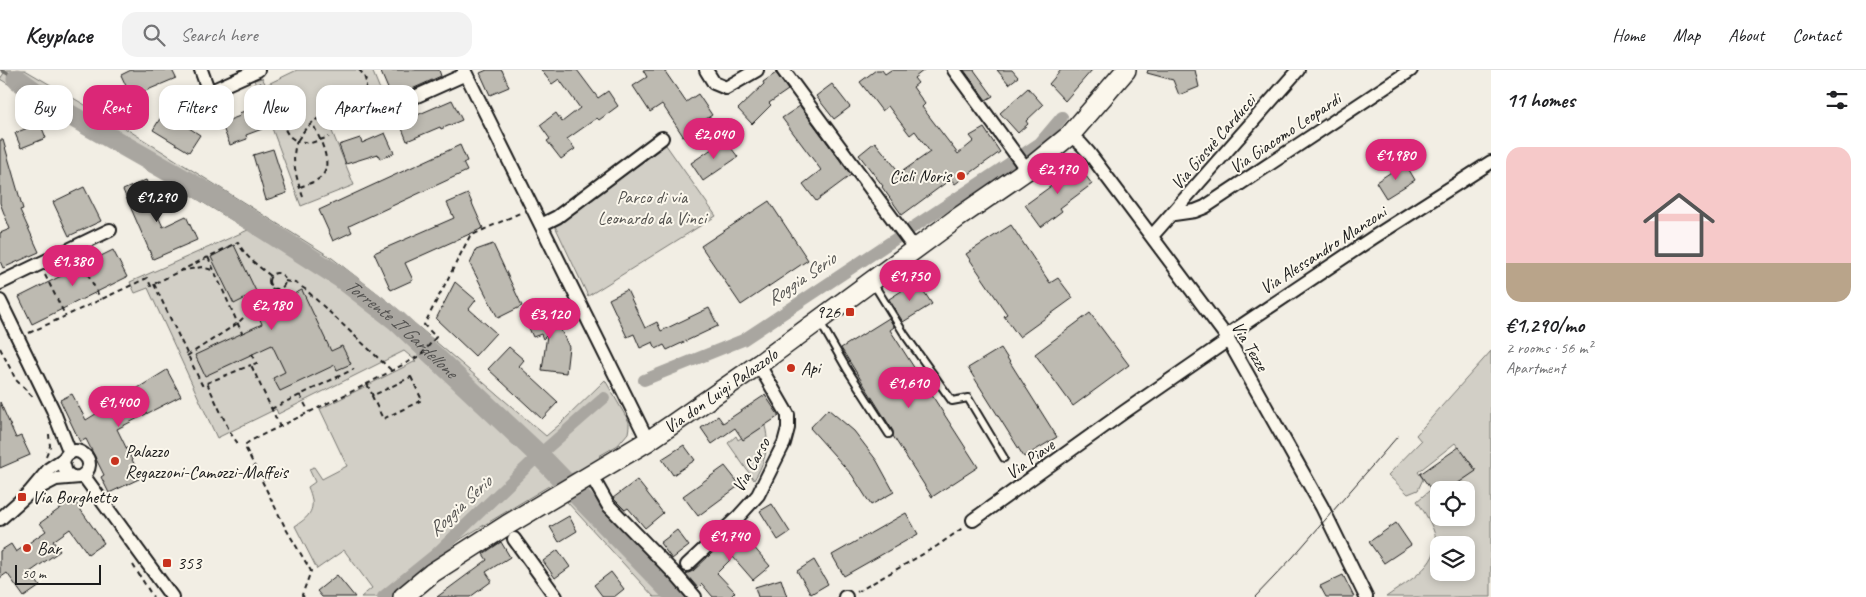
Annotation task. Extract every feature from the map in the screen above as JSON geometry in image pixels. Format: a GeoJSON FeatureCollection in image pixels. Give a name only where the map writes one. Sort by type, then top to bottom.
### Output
{"type":"FeatureCollection","features":[{"type":"Feature","properties":{"kind":"street"},"geometry":{"type":"LineString","coordinates":[[200,70],[209,92],[256,71]]}},
{"type":"Feature","properties":{"kind":"street"},"geometry":{"type":"LineString","coordinates":[[706,70],[714,83],[726,88],[757,70]]}},
{"type":"Feature","properties":{"kind":"street"},"geometry":{"type":"LineString","coordinates":[[783,70],[906,236]]}},
{"type":"Feature","properties":{"kind":"street"},"geometry":{"type":"LineString","coordinates":[[954,70],[1020,160]]}},
{"type":"Feature","properties":{"kind":"street","name":"Via don Luigi Palazzolo"},"geometry":{"type":"LineString","coordinates":[[403,597],[432,574],[507,525],[648,442],[759,365],[872,282],[906,236],[1020,160],[1070,135],[1126,70]]}},
{"type":"Feature","properties":{"kind":"street","name":"Via Giosuè Carducci"},"geometry":{"type":"LineString","coordinates":[[1152,236],[1174,214],[1298,70]]}},
{"type":"Feature","properties":{"kind":"street","name":"Via Giacomo Leopardi"},"geometry":{"type":"LineString","coordinates":[[1174,214],[1195,211],[1205,207],[1411,70]]}},
{"type":"Feature","properties":{"kind":"street"},"geometry":{"type":"LineString","coordinates":[[418,94],[465,72],[648,442]]}},
{"type":"Feature","properties":{"kind":"street","name":"Via Tezze"},"geometry":{"type":"LineString","coordinates":[[1070,135],[1082,144],[1089,153],[1227,338],[1324,512],[1366,597]]}},
{"type":"Feature","properties":{"kind":"street"},"geometry":{"type":"LineString","coordinates":[[541,225],[557,217],[662,138]]}},
{"type":"Feature","properties":{"kind":"street","name":"Via Alessandro Manzoni"},"geometry":{"type":"LineString","coordinates":[[1227,338],[1374,237],[1491,162]]}},
{"type":"Feature","properties":{"kind":"street"},"geometry":{"type":"LineString","coordinates":[[0,283],[110,230]]}},
{"type":"Feature","properties":{"kind":"street"},"geometry":{"type":"LineString","coordinates":[[0,302],[53,410],[67,456],[64,470],[78,476],[172,597]]}},
{"type":"Feature","properties":{"kind":"street","name":"Via Piave"},"geometry":{"type":"LineString","coordinates":[[973,520],[1227,338]]}},
{"type":"Feature","properties":{"kind":"street","name":"Via Carso"},"geometry":{"type":"LineString","coordinates":[[687,565],[739,516],[758,495],[784,443],[788,428],[788,415],[759,365]]}},
{"type":"Feature","properties":{"kind":"street"},"geometry":{"type":"LineString","coordinates":[[0,519],[28,493],[49,469],[67,456],[78,452],[82,453],[88,460],[88,468],[78,476],[56,479],[28,493]]}},
{"type":"Feature","properties":{"kind":"street"},"geometry":{"type":"LineString","coordinates":[[586,478],[608,505],[695,597]]}},
{"type":"Feature","properties":{"kind":"street"},"geometry":{"type":"LineString","coordinates":[[514,539],[556,597]]}},
{"type":"Feature","properties":{"kind":"lane"},"geometry":{"type":"LineString","coordinates":[[872,282],[905,335],[952,401],[968,398],[1004,458]]}},
{"type":"Feature","properties":{"kind":"lane"},"geometry":{"type":"LineString","coordinates":[[819,320],[889,434]]}},
{"type":"Feature","properties":{"kind":"path"},"geometry":{"type":"LineString","coordinates":[[359,70],[364,74],[366,85]]}},
{"type":"Feature","properties":{"kind":"path"},"geometry":{"type":"LineString","coordinates":[[256,71],[263,89],[278,105],[288,136],[297,141],[311,142],[329,137]]}},
{"type":"Feature","properties":{"kind":"path"},"geometry":{"type":"LineString","coordinates":[[303,197],[294,155],[297,141],[316,119]]}},
{"type":"Feature","properties":{"kind":"path"},"geometry":{"type":"LineString","coordinates":[[300,188],[316,180],[325,171],[325,155],[312,122]]}},
{"type":"Feature","properties":{"kind":"path"},"geometry":{"type":"LineString","coordinates":[[304,597],[302,595],[311,571],[286,529],[246,449],[246,444],[250,440],[367,384],[421,355],[436,338],[424,325],[470,236],[532,207]]}},
{"type":"Feature","properties":{"kind":"path"},"geometry":{"type":"LineString","coordinates":[[18,338],[147,278],[150,286],[238,242],[251,260],[271,276]]}},
{"type":"Feature","properties":{"kind":"path"},"geometry":{"type":"LineString","coordinates":[[74,247],[101,300]]}},
{"type":"Feature","properties":{"kind":"path"},"geometry":{"type":"LineString","coordinates":[[208,257],[242,333]]}},
{"type":"Feature","properties":{"kind":"path"},"geometry":{"type":"LineString","coordinates":[[39,264],[65,316]]}},
{"type":"Feature","properties":{"kind":"path"},"geometry":{"type":"LineString","coordinates":[[176,273],[202,267],[214,271]]}},
{"type":"Feature","properties":{"kind":"path"},"geometry":{"type":"LineString","coordinates":[[273,288],[269,281],[275,273],[280,273],[286,281]]}},
{"type":"Feature","properties":{"kind":"path"},"geometry":{"type":"LineString","coordinates":[[286,281],[295,283],[305,289],[392,371]]}},
{"type":"Feature","properties":{"kind":"path"},"geometry":{"type":"LineString","coordinates":[[273,288],[278,289],[282,287],[286,281]]}},
{"type":"Feature","properties":{"kind":"path"},"geometry":{"type":"LineString","coordinates":[[154,284],[202,386],[257,363],[252,354]]}},
{"type":"Feature","properties":{"kind":"path"},"geometry":{"type":"LineString","coordinates":[[187,356],[238,323],[273,288]]}},
{"type":"Feature","properties":{"kind":"path"},"geometry":{"type":"LineString","coordinates":[[251,365],[280,427]]}},
{"type":"Feature","properties":{"kind":"path"},"geometry":{"type":"LineString","coordinates":[[271,409],[354,369]]}},
{"type":"Feature","properties":{"kind":"path"},"geometry":{"type":"LineString","coordinates":[[367,384],[383,419],[422,400],[411,377],[373,396]]}},
{"type":"Feature","properties":{"kind":"path"},"geometry":{"type":"LineString","coordinates":[[207,383],[231,434],[239,445]]}},
{"type":"Feature","properties":{"kind":"path"},"geometry":{"type":"LineString","coordinates":[[300,395],[309,412]]}},
{"type":"Feature","properties":{"kind":"path"},"geometry":{"type":"LineString","coordinates":[[846,597],[937,546],[973,520]]}},
{"type":"Feature","properties":{"kind":"green space"},"geometry":{"type":"Polygon","coordinates":[[[6,70],[25,70],[51,85],[15,85],[15,88],[0,79],[6,70]]]}},
{"type":"Feature","properties":{"kind":"green space"},"geometry":{"type":"Polygon","coordinates":[[[297,70],[372,70],[378,85],[316,85],[316,130],[331,130],[354,185],[301,206],[273,130],[306,130],[306,85],[266,85],[297,70]]]}},
{"type":"Feature","properties":{"kind":"green space"},"geometry":{"type":"Polygon","coordinates":[[[262,78],[266,85],[256,85],[254,80],[262,78]]]}},
{"type":"Feature","properties":{"kind":"green space"},"geometry":{"type":"Polygon","coordinates":[[[73,98],[83,104],[83,130],[73,123],[73,98]]]}},
{"type":"Feature","properties":{"kind":"green space"},"geometry":{"type":"Polygon","coordinates":[[[84,130],[128,130],[332,258],[394,306],[546,436],[605,380],[629,422],[628,433],[618,445],[599,456],[601,458],[577,472],[567,475],[461,539],[388,597],[361,597],[372,588],[344,550],[317,569],[295,526],[306,518],[312,505],[308,487],[315,482],[309,469],[314,467],[322,479],[347,466],[320,409],[416,361],[404,351],[278,414],[276,409],[217,438],[148,288],[135,293],[130,282],[248,230],[84,130]]]}},
{"type":"Feature","properties":{"kind":"green space","name":"Parco di via Leonardo da Vinci"},"geometry":{"type":"Polygon","coordinates":[[[666,145],[716,216],[588,296],[555,226],[666,145]]]}},
{"type":"Feature","properties":{"kind":"green space"},"geometry":{"type":"Polygon","coordinates":[[[1491,351],[1491,597],[1386,597],[1414,577],[1430,561],[1430,581],[1475,581],[1475,536],[1435,536],[1432,526],[1475,526],[1475,481],[1461,481],[1476,470],[1455,443],[1418,472],[1423,479],[1418,490],[1408,494],[1388,475],[1421,441],[1416,435],[1491,351]]]}},
{"type":"Feature","properties":{"kind":"green space"},"geometry":{"type":"Polygon","coordinates":[[[764,423],[767,438],[766,453],[754,480],[728,443],[736,436],[738,440],[764,423]]]}},
{"type":"Feature","properties":{"kind":"green space"},"geometry":{"type":"Polygon","coordinates":[[[588,488],[694,597],[654,597],[567,502],[588,488]]]}},
{"type":"Feature","properties":{"kind":"green space"},"geometry":{"type":"Polygon","coordinates":[[[1430,492],[1430,522],[1417,501],[1430,492]]]}},
{"type":"Feature","properties":{"kind":"building"},"geometry":{"type":"Polygon","coordinates":[[[131,70],[172,70],[176,78],[149,89],[149,85],[126,85],[121,75],[131,70]]]}},
{"type":"Feature","properties":{"kind":"building"},"geometry":{"type":"Polygon","coordinates":[[[380,70],[439,70],[441,76],[418,86],[386,85],[380,70]]]}},
{"type":"Feature","properties":{"kind":"building"},"geometry":{"type":"Polygon","coordinates":[[[487,70],[502,70],[509,87],[490,95],[480,73],[487,70]]]}},
{"type":"Feature","properties":{"kind":"building"},"geometry":{"type":"Polygon","coordinates":[[[541,70],[577,70],[598,98],[608,91],[618,106],[567,139],[575,149],[561,159],[547,141],[550,139],[540,125],[556,113],[562,122],[580,108],[559,79],[552,84],[541,70]]]}},
{"type":"Feature","properties":{"kind":"building"},"geometry":{"type":"Polygon","coordinates":[[[643,70],[664,70],[686,102],[698,94],[712,115],[700,123],[703,128],[685,139],[662,104],[650,112],[633,86],[647,77],[643,70]]]}},
{"type":"Feature","properties":{"kind":"building"},"geometry":{"type":"Polygon","coordinates":[[[876,70],[882,70],[885,74],[891,70],[924,70],[914,78],[918,83],[913,87],[925,104],[922,107],[958,154],[974,141],[970,136],[984,128],[1000,152],[955,184],[951,179],[902,215],[859,155],[875,142],[900,173],[930,152],[915,131],[910,135],[888,106],[882,111],[860,82],[876,70]]]}},
{"type":"Feature","properties":{"kind":"building"},"geometry":{"type":"Polygon","coordinates":[[[964,70],[974,70],[993,96],[986,100],[964,70]]]}},
{"type":"Feature","properties":{"kind":"building"},"geometry":{"type":"Polygon","coordinates":[[[997,70],[1012,70],[1018,77],[1009,84],[997,70]]]}},
{"type":"Feature","properties":{"kind":"building"},"geometry":{"type":"Polygon","coordinates":[[[1061,70],[1092,70],[1065,101],[1049,84],[1061,70]]]}},
{"type":"Feature","properties":{"kind":"building"},"geometry":{"type":"Polygon","coordinates":[[[1148,70],[1195,70],[1199,87],[1179,95],[1173,80],[1147,73],[1148,70]]]}},
{"type":"Feature","properties":{"kind":"building"},"geometry":{"type":"Polygon","coordinates":[[[776,73],[788,90],[769,103],[771,105],[752,124],[738,109],[764,84],[763,82],[776,73]]]}},
{"type":"Feature","properties":{"kind":"building"},"geometry":{"type":"Polygon","coordinates":[[[832,84],[850,107],[834,119],[816,96],[832,84]]]}},
{"type":"Feature","properties":{"kind":"building"},"geometry":{"type":"Polygon","coordinates":[[[1028,88],[1043,105],[1026,121],[1028,124],[1018,133],[1000,113],[1028,88]]]}},
{"type":"Feature","properties":{"kind":"building"},"geometry":{"type":"Polygon","coordinates":[[[452,100],[462,120],[407,141],[403,130],[418,130],[418,115],[452,100]]]}},
{"type":"Feature","properties":{"kind":"building"},"geometry":{"type":"Polygon","coordinates":[[[800,106],[851,175],[816,201],[803,184],[821,170],[782,118],[800,106]]]}},
{"type":"Feature","properties":{"kind":"building"},"geometry":{"type":"Polygon","coordinates":[[[244,111],[244,130],[259,130],[246,135],[247,139],[230,145],[224,130],[234,130],[234,118],[240,116],[239,113],[244,111]]]}},
{"type":"Feature","properties":{"kind":"building"},"geometry":{"type":"Polygon","coordinates":[[[159,120],[159,130],[192,130],[200,135],[189,152],[153,130],[159,120]]]}},
{"type":"Feature","properties":{"kind":"building"},"geometry":{"type":"Polygon","coordinates":[[[22,130],[43,130],[46,138],[21,148],[15,133],[22,130]]]}},
{"type":"Feature","properties":{"kind":"building"},"geometry":{"type":"Polygon","coordinates":[[[385,133],[394,153],[380,159],[378,154],[346,164],[339,145],[360,138],[362,143],[385,133]]]}},
{"type":"Feature","properties":{"kind":"building"},"geometry":{"type":"Polygon","coordinates":[[[0,140],[3,140],[23,209],[20,210],[39,252],[3,268],[0,261],[0,233],[10,229],[0,203],[0,140]]]}},
{"type":"Feature","properties":{"kind":"building"},"geometry":{"type":"Polygon","coordinates":[[[725,140],[738,157],[703,181],[691,163],[725,140]]]}},
{"type":"Feature","properties":{"kind":"building"},"geometry":{"type":"Polygon","coordinates":[[[460,145],[467,161],[463,163],[467,171],[349,226],[352,232],[333,241],[319,210],[460,145]]]}},
{"type":"Feature","properties":{"kind":"building"},"geometry":{"type":"Polygon","coordinates":[[[273,149],[287,193],[266,200],[253,155],[273,149]]]}},
{"type":"Feature","properties":{"kind":"building"},"geometry":{"type":"Polygon","coordinates":[[[1076,163],[1092,184],[1060,208],[1062,211],[1041,227],[1025,205],[1054,184],[1052,181],[1076,163]]]}},
{"type":"Feature","properties":{"kind":"building"},"geometry":{"type":"Polygon","coordinates":[[[1405,163],[1415,180],[1386,198],[1376,182],[1405,163]]]}},
{"type":"Feature","properties":{"kind":"building"},"geometry":{"type":"Polygon","coordinates":[[[146,180],[156,202],[152,203],[163,227],[186,216],[197,240],[153,259],[123,190],[146,180]]]}},
{"type":"Feature","properties":{"kind":"building"},"geometry":{"type":"Polygon","coordinates":[[[84,187],[101,221],[69,236],[53,202],[84,187]]]}},
{"type":"Feature","properties":{"kind":"building"},"geometry":{"type":"Polygon","coordinates":[[[468,194],[483,228],[405,263],[413,280],[391,290],[374,253],[454,218],[447,203],[468,194]]]}},
{"type":"Feature","properties":{"kind":"building"},"geometry":{"type":"Polygon","coordinates":[[[769,201],[808,260],[741,305],[701,246],[769,201]]]}},
{"type":"Feature","properties":{"kind":"building"},"geometry":{"type":"Polygon","coordinates":[[[1011,225],[1050,283],[1058,278],[1073,298],[1019,337],[1004,316],[1007,314],[966,254],[1011,225]]]}},
{"type":"Feature","properties":{"kind":"building"},"geometry":{"type":"Polygon","coordinates":[[[493,244],[522,306],[498,318],[470,264],[476,250],[493,244]]]}},
{"type":"Feature","properties":{"kind":"building"},"geometry":{"type":"Polygon","coordinates":[[[234,245],[264,308],[302,290],[331,351],[342,346],[351,364],[337,370],[335,365],[280,391],[273,378],[285,372],[272,345],[205,376],[195,355],[262,324],[250,296],[234,304],[211,257],[234,245]]]}},
{"type":"Feature","properties":{"kind":"building"},"geometry":{"type":"Polygon","coordinates":[[[113,250],[127,277],[32,324],[19,297],[113,250]]]}},
{"type":"Feature","properties":{"kind":"building"},"geometry":{"type":"Polygon","coordinates":[[[917,281],[932,304],[903,322],[889,299],[917,281]]]}},
{"type":"Feature","properties":{"kind":"building"},"geometry":{"type":"Polygon","coordinates":[[[455,282],[476,300],[469,309],[496,333],[475,356],[436,319],[455,282]]]}},
{"type":"Feature","properties":{"kind":"building"},"geometry":{"type":"Polygon","coordinates":[[[627,290],[645,328],[657,322],[661,331],[709,308],[718,326],[667,350],[664,345],[656,349],[653,342],[640,348],[634,334],[627,337],[609,299],[627,290]]]}},
{"type":"Feature","properties":{"kind":"building"},"geometry":{"type":"Polygon","coordinates":[[[550,307],[569,347],[566,373],[542,370],[547,335],[543,339],[541,334],[533,337],[525,319],[550,307]]]}},
{"type":"Feature","properties":{"kind":"building"},"geometry":{"type":"Polygon","coordinates":[[[1090,313],[1129,365],[1073,406],[1035,354],[1090,313]]]}},
{"type":"Feature","properties":{"kind":"building"},"geometry":{"type":"Polygon","coordinates":[[[889,318],[894,327],[890,330],[978,467],[932,497],[841,348],[889,318]]]}},
{"type":"Feature","properties":{"kind":"building"},"geometry":{"type":"Polygon","coordinates":[[[509,347],[524,360],[519,366],[558,402],[542,419],[488,369],[509,347]]]}},
{"type":"Feature","properties":{"kind":"building"},"geometry":{"type":"Polygon","coordinates":[[[1001,348],[1057,437],[1024,457],[968,368],[1001,348]]]}},
{"type":"Feature","properties":{"kind":"building"},"geometry":{"type":"Polygon","coordinates":[[[167,370],[181,396],[117,429],[141,478],[109,493],[101,477],[104,475],[86,439],[80,442],[60,400],[72,394],[86,420],[167,370]]]}},
{"type":"Feature","properties":{"kind":"building"},"geometry":{"type":"Polygon","coordinates":[[[765,395],[779,416],[743,440],[735,428],[712,444],[701,428],[718,416],[723,423],[765,395]]]}},
{"type":"Feature","properties":{"kind":"building"},"geometry":{"type":"Polygon","coordinates":[[[0,402],[16,438],[21,436],[30,455],[0,468],[0,402]]]}},
{"type":"Feature","properties":{"kind":"building"},"geometry":{"type":"Polygon","coordinates":[[[828,409],[854,431],[877,461],[894,492],[871,505],[852,475],[810,428],[828,409]]]}},
{"type":"Feature","properties":{"kind":"building"},"geometry":{"type":"Polygon","coordinates":[[[684,445],[695,460],[673,475],[662,459],[684,445]]]}},
{"type":"Feature","properties":{"kind":"building"},"geometry":{"type":"Polygon","coordinates":[[[1459,447],[1476,471],[1461,481],[1430,481],[1430,488],[1420,474],[1459,447]]]}},
{"type":"Feature","properties":{"kind":"building"},"geometry":{"type":"Polygon","coordinates":[[[725,466],[740,485],[698,516],[683,496],[725,466]]]}},
{"type":"Feature","properties":{"kind":"building"},"geometry":{"type":"Polygon","coordinates":[[[637,480],[663,513],[645,528],[628,508],[625,510],[613,498],[637,480]]]}},
{"type":"Feature","properties":{"kind":"building"},"geometry":{"type":"Polygon","coordinates":[[[73,499],[104,543],[88,554],[70,529],[53,541],[60,551],[30,572],[40,586],[24,597],[7,573],[0,578],[0,551],[11,544],[16,552],[46,531],[40,523],[73,499]]]}},
{"type":"Feature","properties":{"kind":"building"},"geometry":{"type":"Polygon","coordinates":[[[772,504],[790,532],[778,540],[760,511],[772,504]]]}},
{"type":"Feature","properties":{"kind":"building"},"geometry":{"type":"Polygon","coordinates":[[[906,513],[918,534],[844,576],[832,555],[906,513]]]}},
{"type":"Feature","properties":{"kind":"building"},"geometry":{"type":"Polygon","coordinates":[[[569,516],[577,531],[559,542],[550,527],[569,516]]]}},
{"type":"Feature","properties":{"kind":"building"},"geometry":{"type":"Polygon","coordinates":[[[745,522],[760,537],[752,545],[770,566],[753,580],[733,557],[717,573],[735,592],[730,597],[713,597],[702,584],[698,588],[686,574],[693,571],[745,522]]]}},
{"type":"Feature","properties":{"kind":"building"},"geometry":{"type":"Polygon","coordinates":[[[1396,523],[1411,545],[1384,563],[1369,542],[1396,523]]]}},
{"type":"Feature","properties":{"kind":"building"},"geometry":{"type":"Polygon","coordinates":[[[677,530],[689,546],[672,559],[660,543],[677,530]]]}},
{"type":"Feature","properties":{"kind":"building"},"geometry":{"type":"Polygon","coordinates":[[[501,542],[510,557],[486,572],[492,581],[470,597],[437,597],[487,560],[483,554],[501,542]]]}},
{"type":"Feature","properties":{"kind":"building"},"geometry":{"type":"Polygon","coordinates":[[[558,550],[570,567],[555,578],[543,561],[558,550]]]}},
{"type":"Feature","properties":{"kind":"building"},"geometry":{"type":"Polygon","coordinates":[[[814,560],[828,584],[811,594],[797,571],[814,560]]]}},
{"type":"Feature","properties":{"kind":"building"},"geometry":{"type":"Polygon","coordinates":[[[611,572],[624,589],[614,597],[603,597],[594,585],[611,572]]]}},
{"type":"Feature","properties":{"kind":"building"},"geometry":{"type":"Polygon","coordinates":[[[337,575],[355,597],[322,597],[317,591],[337,575]]]}},
{"type":"Feature","properties":{"kind":"building"},"geometry":{"type":"Polygon","coordinates":[[[1343,575],[1354,597],[1326,597],[1320,586],[1343,575]]]}},
{"type":"Feature","properties":{"kind":"building"},"geometry":{"type":"Polygon","coordinates":[[[781,579],[787,597],[758,597],[755,587],[781,579]]]}},
{"type":"Feature","properties":{"kind":"waterway","name":"Torrente Il Gardellone"},"geometry":{"type":"LineString","coordinates":[[2,70],[17,79]]}},
{"type":"Feature","properties":{"kind":"waterway","name":"Torrente Il Gardellone"},"geometry":{"type":"LineString","coordinates":[[17,79],[54,106],[216,198],[341,278],[397,321],[539,455],[676,597]]}},
{"type":"Feature","properties":{"kind":"waterway","name":"Roggia Serio"},"geometry":{"type":"LineString","coordinates":[[644,380],[743,340],[1040,143],[1062,117]]}},
{"type":"Feature","properties":{"kind":"waterway","name":"Roggia Serio"},"geometry":{"type":"LineString","coordinates":[[383,597],[435,555],[539,455],[604,398]]}},
{"type":"Feature","properties":{"kind":"tram line"},"geometry":{"type":"LineString","coordinates":[[1255,597],[1293,557],[1398,436]]}},
{"type":"Feature","properties":{"kind":"place","name":"Cicli Noris"},"geometry":{"type":"Point","coordinates":[961,176]}},
{"type":"Feature","properties":{"kind":"place","name":"926"},"geometry":{"type":"Point","coordinates":[850,312]}},
{"type":"Feature","properties":{"kind":"place","name":"Api"},"geometry":{"type":"Point","coordinates":[791,368]}},
{"type":"Feature","properties":{"kind":"place","name":"Palazzo Regazzoni-Camozzi-Maffeis"},"geometry":{"type":"Point","coordinates":[115,461]}},
{"type":"Feature","properties":{"kind":"place","name":"Via Borghetto"},"geometry":{"type":"Point","coordinates":[22,497]}},
{"type":"Feature","properties":{"kind":"place","name":"Bar"},"geometry":{"type":"Point","coordinates":[27,548]}},
{"type":"Feature","properties":{"kind":"place","name":"353"},"geometry":{"type":"Point","coordinates":[167,563]}}]}
